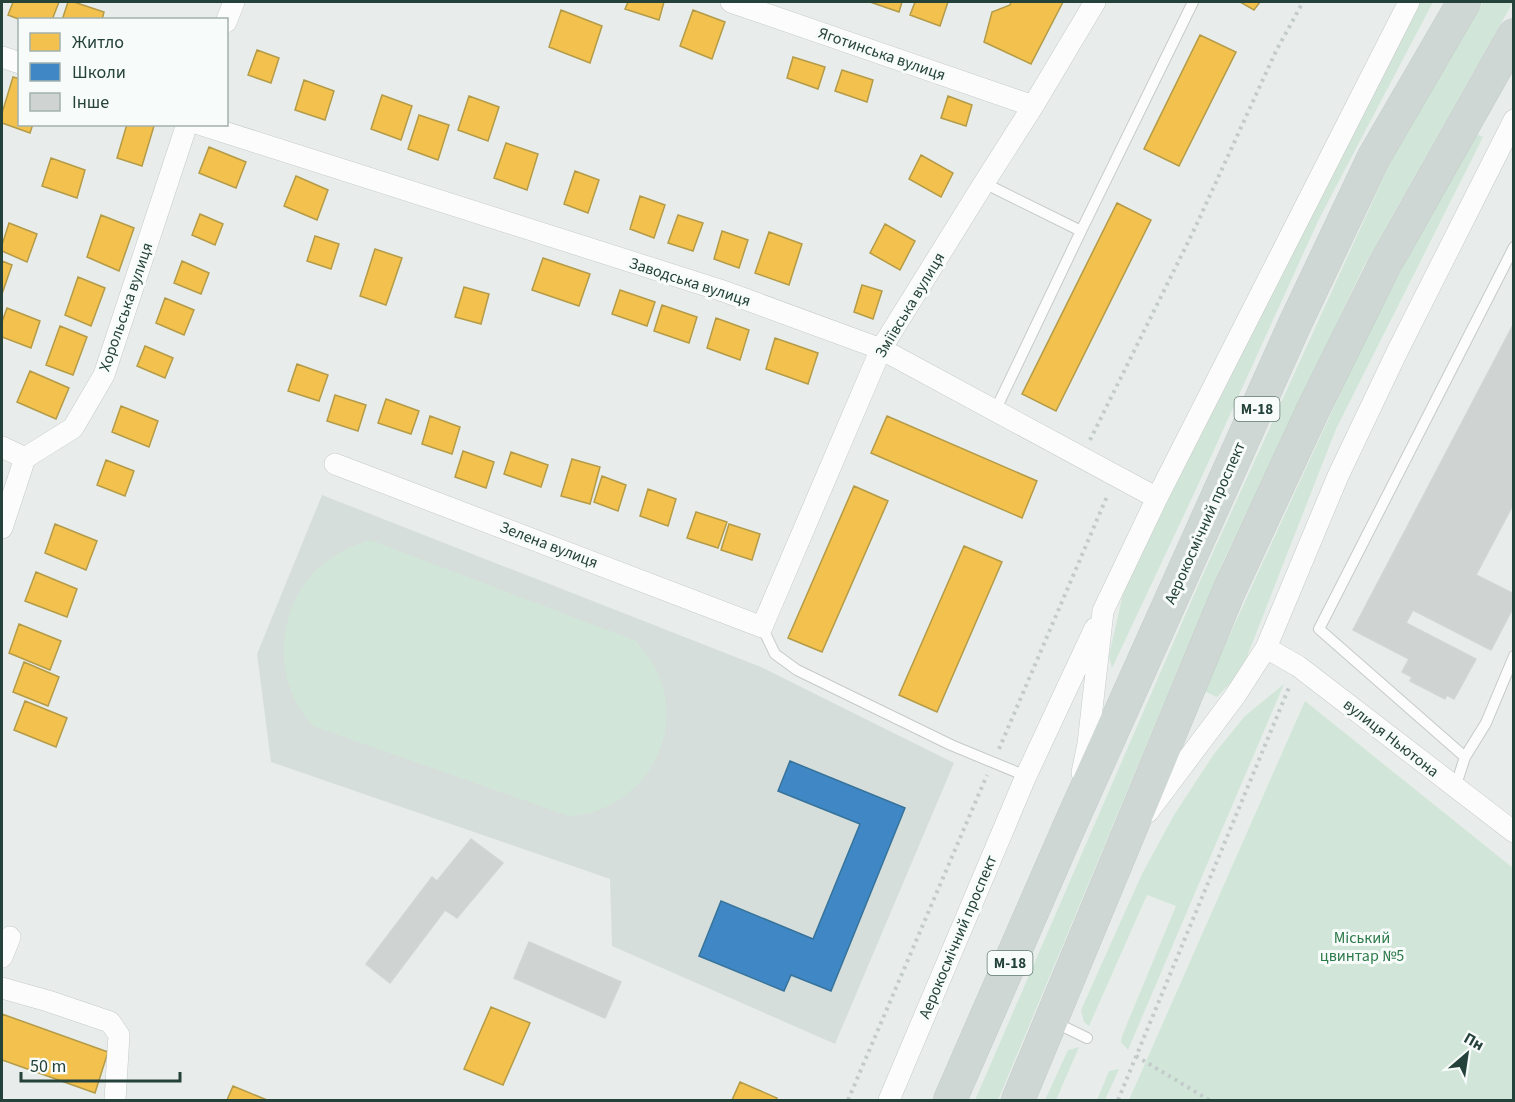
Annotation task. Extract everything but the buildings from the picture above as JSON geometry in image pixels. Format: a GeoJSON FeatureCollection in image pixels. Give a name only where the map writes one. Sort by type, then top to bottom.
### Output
{"type":"FeatureCollection","features":[{"type":"Feature","properties":{"kind":"main road","name":"Аерокосмічний проспект"},"geometry":{"type":"LineString","coordinates":[[950,1101],[1070,825],[1294,326],[1374,158],[1464,2]]}},
{"type":"Feature","properties":{"kind":"main road"},"geometry":{"type":"LineString","coordinates":[[1018,1101],[1229,591],[1312,412],[1384,266],[1514,35]]}},
{"type":"Feature","properties":{"kind":"street"},"geometry":{"type":"LineString","coordinates":[[228,18],[234,2]]}},
{"type":"Feature","properties":{"kind":"street","name":"Яготинська вулиця"},"geometry":{"type":"LineString","coordinates":[[731,2],[1033,106]]}},
{"type":"Feature","properties":{"kind":"street","name":"Зміївська вулиця"},"geometry":{"type":"LineString","coordinates":[[762,627],[881,349],[1033,106],[1095,2]]}},
{"type":"Feature","properties":{"kind":"street","name":"Аерокосмічний проспект"},"geometry":{"type":"LineString","coordinates":[[889,1101],[1026,776],[1102,611],[1409,2]]}},
{"type":"Feature","properties":{"kind":"street"},"geometry":{"type":"LineString","coordinates":[[2,57],[18,62]]}},
{"type":"Feature","properties":{"kind":"street"},"geometry":{"type":"LineString","coordinates":[[1124,843],[1235,696],[1266,648],[1338,476],[1402,342],[1514,120]]}},
{"type":"Feature","properties":{"kind":"street","name":"Хорольська вулиця"},"geometry":{"type":"LineString","coordinates":[[25,458],[73,428],[104,375],[186,126]]}},
{"type":"Feature","properties":{"kind":"street","name":"Заводська вулиця"},"geometry":{"type":"LineString","coordinates":[[204,126],[723,291],[881,349],[1157,498]]}},
{"type":"Feature","properties":{"kind":"street"},"geometry":{"type":"LineString","coordinates":[[2,447],[25,458],[2,528]]}},
{"type":"Feature","properties":{"kind":"street","name":"Зелена вулиця"},"geometry":{"type":"LineString","coordinates":[[335,464],[762,627]]}},
{"type":"Feature","properties":{"kind":"street","name":"Аерокосмічний проспект"},"geometry":{"type":"LineString","coordinates":[[1070,825],[1088,744],[1102,611]]}},
{"type":"Feature","properties":{"kind":"street","name":"вулиця Ньютона"},"geometry":{"type":"LineString","coordinates":[[1266,648],[1298,666],[1514,832]]}},
{"type":"Feature","properties":{"kind":"street"},"geometry":{"type":"LineString","coordinates":[[2,957],[10,937]]}},
{"type":"Feature","properties":{"kind":"street"},"geometry":{"type":"LineString","coordinates":[[2,988],[110,1022],[119,1035],[115,1101]]}},
{"type":"Feature","properties":{"kind":"lane"},"geometry":{"type":"LineString","coordinates":[[995,411],[1187,4]]}},
{"type":"Feature","properties":{"kind":"lane"},"geometry":{"type":"LineString","coordinates":[[984,183],[1080,231]]}},
{"type":"Feature","properties":{"kind":"lane"},"geometry":{"type":"LineString","coordinates":[[1465,757],[1320,629],[1514,247]]}},
{"type":"Feature","properties":{"kind":"lane"},"geometry":{"type":"LineString","coordinates":[[762,627],[775,654],[797,670],[951,745],[1026,776]]}},
{"type":"Feature","properties":{"kind":"lane"},"geometry":{"type":"LineString","coordinates":[[1455,788],[1465,757],[1486,723],[1514,656]]}},
{"type":"Feature","properties":{"kind":"lane"},"geometry":{"type":"LineString","coordinates":[[1051,1020],[1087,1038]]}},
{"type":"Feature","properties":{"kind":"path"},"geometry":{"type":"LineString","coordinates":[[1081,458],[1195,228],[1276,51],[1303,2]]}},
{"type":"Feature","properties":{"kind":"path"},"geometry":{"type":"LineString","coordinates":[[848,1101],[1116,477]]}},
{"type":"Feature","properties":{"kind":"path"},"geometry":{"type":"LineString","coordinates":[[1118,1101],[1292,682]]}},
{"type":"Feature","properties":{"kind":"path"},"geometry":{"type":"LineString","coordinates":[[1136,1056],[1209,1101]]}},
{"type":"Feature","properties":{"kind":"shaded area"},"geometry":{"type":"Polygon","coordinates":[[[322,495],[761,667],[954,763],[835,1044],[612,946],[610,879],[271,762],[257,654],[322,495]]]}},
{"type":"Feature","properties":{"kind":"green space"},"geometry":{"type":"Polygon","coordinates":[[[1415,2],[1433,2],[1319,219],[1112,668],[1109,656],[1124,589],[1415,2]]]}},
{"type":"Feature","properties":{"kind":"green space"},"geometry":{"type":"Polygon","coordinates":[[[1483,2],[1513,2],[1363,268],[1223,562],[998,1100],[975,1100],[1200,581],[1391,161],[1483,2]]]}},
{"type":"Feature","properties":{"kind":"green space"},"geometry":{"type":"Polygon","coordinates":[[[1473,132],[1483,137],[1336,429],[1241,672],[1217,697],[1204,691],[1360,350],[1473,132]]]}},
{"type":"Feature","properties":{"kind":"green space"},"geometry":{"type":"Polygon","coordinates":[[[370,540],[636,641],[657,672],[664,693],[666,715],[664,735],[658,755],[647,773],[633,789],[616,802],[596,811],[569,816],[313,726],[295,700],[287,677],[284,657],[289,617],[306,582],[320,567],[344,550],[370,540]]]}},
{"type":"Feature","properties":{"kind":"green space"},"geometry":{"type":"Polygon","coordinates":[[[1284,684],[1128,1050],[1121,1042],[1122,1036],[1176,906],[1147,895],[1089,1026],[1084,1022],[1081,1010],[1142,874],[1174,815],[1214,754],[1245,716],[1284,684]]]}},
{"type":"Feature","properties":{"kind":"green space","name":"Міський цвинтар №5"},"geometry":{"type":"Polygon","coordinates":[[[1305,701],[1513,868],[1513,1100],[1129,1100],[1305,701]]]}},
{"type":"Feature","properties":{"kind":"green space"},"geometry":{"type":"Polygon","coordinates":[[[1079,1047],[1056,1100],[1045,1100],[1068,1050],[1079,1047]]]}},
{"type":"Feature","properties":{"kind":"green space"},"geometry":{"type":"Polygon","coordinates":[[[1119,1069],[1105,1100],[1097,1100],[1109,1071],[1119,1069]]]}}]}
